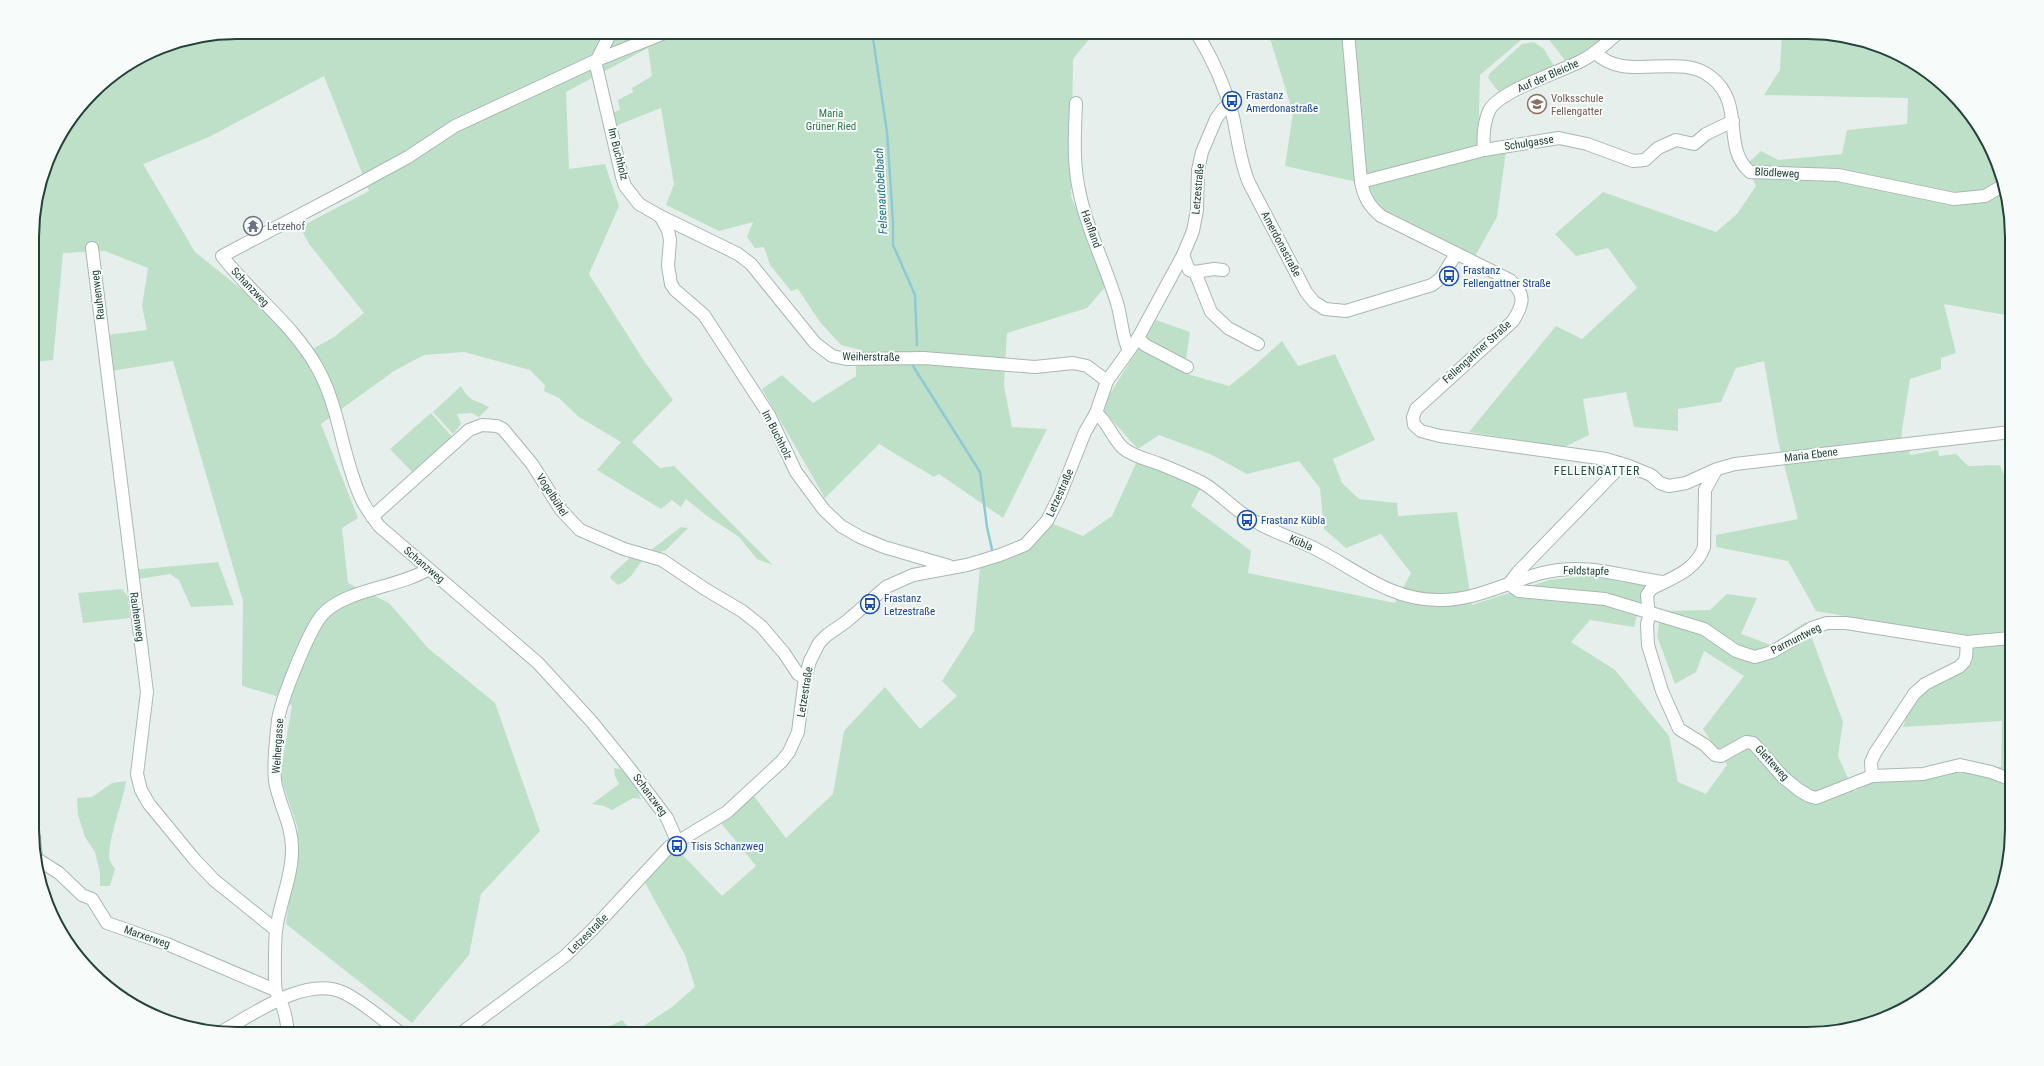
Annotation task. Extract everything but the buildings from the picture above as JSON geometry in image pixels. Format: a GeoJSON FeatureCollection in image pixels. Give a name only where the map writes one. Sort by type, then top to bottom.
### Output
{"type":"FeatureCollection","features":[{"type":"Feature","properties":{"kind":"street"},"geometry":{"type":"LineString","coordinates":[[597,60],[607,39]]}},
{"type":"Feature","properties":{"kind":"street"},"geometry":{"type":"LineString","coordinates":[[616,39],[625,48]]}},
{"type":"Feature","properties":{"kind":"street"},"geometry":{"type":"LineString","coordinates":[[597,60],[649,39]]}},
{"type":"Feature","properties":{"kind":"street","name":"Amerdonastraße"},"geometry":{"type":"LineString","coordinates":[[1200,39],[1214,62],[1230,107],[1244,170],[1249,183],[1306,292],[1314,302],[1325,309],[1346,311],[1426,288],[1438,282],[1456,254]]}},
{"type":"Feature","properties":{"kind":"street","name":"Fellengattner Straße"},"geometry":{"type":"LineString","coordinates":[[1349,39],[1361,182],[1364,196],[1372,208],[1381,216],[1510,280],[1520,291],[1522,300],[1520,309],[1513,321],[1416,409],[1413,417],[1414,425],[1421,431],[1440,436],[1565,452],[1620,463]]}},
{"type":"Feature","properties":{"kind":"street","name":"Auf der Bleiche"},"geometry":{"type":"LineString","coordinates":[[1484,150],[1483,138],[1489,109],[1506,96],[1538,79],[1583,60],[1611,39]]}},
{"type":"Feature","properties":{"kind":"street","name":"Blödleweg"},"geometry":{"type":"LineString","coordinates":[[1595,52],[1602,60],[1616,64],[1639,67],[1688,67],[1711,77],[1722,87],[1728,98],[1732,112],[1737,156],[1743,166],[1750,172],[1838,175],[1954,199],[1985,196],[1999,188]]}},
{"type":"Feature","properties":{"kind":"street","name":"Im Buchholz"},"geometry":{"type":"LineString","coordinates":[[597,60],[596,65],[625,186],[639,204],[660,216],[668,230],[670,240],[668,266],[671,284],[675,290],[704,316],[769,415],[796,472],[824,510],[841,526],[860,537],[884,547],[954,567]]}},
{"type":"Feature","properties":{"kind":"street","name":"Schanzweg"},"geometry":{"type":"LineString","coordinates":[[597,60],[455,126],[408,156],[351,188],[222,256],[236,273],[274,311],[308,353],[318,370],[332,402],[358,491],[372,517],[379,526],[538,663],[585,714],[667,818],[677,841]]}},
{"type":"Feature","properties":{"kind":"street","name":"Hanfland"},"geometry":{"type":"LineString","coordinates":[[1076,103],[1074,142],[1078,186],[1083,206],[1118,307],[1125,345],[1129,350]]}},
{"type":"Feature","properties":{"kind":"street","name":"Letzestraße"},"geometry":{"type":"LineString","coordinates":[[469,1027],[565,956],[592,930],[645,871],[677,841],[727,812],[789,752],[798,732],[805,678],[810,661],[819,643],[886,587],[914,575],[967,566],[1025,545],[1047,521],[1060,495],[1084,432],[1096,413],[1107,381],[1138,338],[1183,255],[1193,230],[1197,210],[1198,170],[1202,152],[1216,118],[1223,109],[1230,107]]}},
{"type":"Feature","properties":{"kind":"street","name":"Schulgasse"},"geometry":{"type":"LineString","coordinates":[[1361,182],[1484,150],[1559,138],[1587,144],[1633,161],[1645,160],[1666,143],[1676,140],[1694,144],[1706,134],[1733,121]]}},
{"type":"Feature","properties":{"kind":"street","name":"Weiherstraße"},"geometry":{"type":"LineString","coordinates":[[660,216],[738,254],[751,264],[815,343],[832,356],[846,359],[924,358],[1035,367],[1073,363],[1087,366],[1107,381]]}},
{"type":"Feature","properties":{"kind":"street","name":"Rauhenweg"},"geometry":{"type":"LineString","coordinates":[[92,248],[147,692],[137,774],[138,782],[141,790],[158,816],[214,880],[276,930]]}},
{"type":"Feature","properties":{"kind":"street"},"geometry":{"type":"LineString","coordinates":[[1183,255],[1189,270],[1195,272],[1214,269],[1223,270]]}},
{"type":"Feature","properties":{"kind":"street"},"geometry":{"type":"LineString","coordinates":[[1195,272],[1211,312],[1228,328],[1258,344]]}},
{"type":"Feature","properties":{"kind":"street"},"geometry":{"type":"LineString","coordinates":[[1138,338],[1145,345],[1187,367]]}},
{"type":"Feature","properties":{"kind":"street","name":"Kübla"},"geometry":{"type":"LineString","coordinates":[[1096,413],[1101,417],[1122,447],[1131,453],[1203,483],[1235,509],[1260,525],[1311,547],[1390,591],[1422,599],[1450,600],[1482,593],[1509,584]]}},
{"type":"Feature","properties":{"kind":"street","name":"Vogelbühel"},"geometry":{"type":"LineString","coordinates":[[372,517],[469,430],[482,425],[497,426],[506,433],[532,464],[561,510],[580,530],[624,549],[662,560],[705,589],[742,611],[761,626],[784,653],[798,674],[805,678]]}},
{"type":"Feature","properties":{"kind":"street","name":"Maria Ebene"},"geometry":{"type":"LineString","coordinates":[[1620,463],[1651,475],[1660,483],[1669,486],[1686,483],[1717,469],[1742,463],[2005,433]]}},
{"type":"Feature","properties":{"kind":"street"},"geometry":{"type":"LineString","coordinates":[[1509,584],[1522,567],[1615,472],[1620,463]]}},
{"type":"Feature","properties":{"kind":"street"},"geometry":{"type":"LineString","coordinates":[[1648,612],[1647,595],[1651,589],[1687,570],[1695,564],[1701,556],[1704,547],[1704,490],[1717,469]]}},
{"type":"Feature","properties":{"kind":"street","name":"Feldstapfe"},"geometry":{"type":"LineString","coordinates":[[1509,584],[1542,573],[1564,569],[1584,568],[1604,570],[1637,578],[1663,582]]}},
{"type":"Feature","properties":{"kind":"street","name":"Weihergasse"},"geometry":{"type":"LineString","coordinates":[[287,1027],[284,1011],[277,995],[276,930],[288,880],[292,852],[290,831],[274,770],[278,719],[314,627],[332,605],[346,598],[401,582],[429,569]]}},
{"type":"Feature","properties":{"kind":"street","name":"Parmuntweg"},"geometry":{"type":"LineString","coordinates":[[1509,584],[1519,591],[1605,599],[1704,629],[1736,650],[1755,657],[1772,652],[1812,628],[1827,623],[1846,623],[1967,642],[2005,639]]}},
{"type":"Feature","properties":{"kind":"street","name":"Gletteweg"},"geometry":{"type":"LineString","coordinates":[[1648,612],[1648,646],[1667,704],[1679,729],[1705,745],[1715,755],[1720,756],[1746,742],[1753,743],[1783,777],[1799,790],[1816,798],[1872,776]]}},
{"type":"Feature","properties":{"kind":"street"},"geometry":{"type":"LineString","coordinates":[[1967,642],[1966,657],[1959,667],[1929,682],[1914,694],[1875,753],[1871,762],[1872,776],[1923,774],[1960,766],[1991,772],[2005,777]]}},
{"type":"Feature","properties":{"kind":"street","name":"Marxerweg"},"geometry":{"type":"LineString","coordinates":[[43,866],[58,873],[82,895],[92,899],[107,923],[167,944],[277,995]]}},
{"type":"Feature","properties":{"kind":"street"},"geometry":{"type":"LineString","coordinates":[[229,1027],[277,995],[309,989],[333,989],[342,992],[392,1027]]}},
{"type":"Feature","properties":{"kind":"green space","name":"Maria Grüner Ried"},"geometry":{"type":"Polygon","coordinates":[[[224,39],[1089,39],[1073,59],[1071,196],[1107,285],[1087,308],[1007,333],[1004,386],[1012,427],[1047,429],[1003,518],[939,474],[934,477],[879,444],[825,498],[762,389],[782,375],[813,403],[856,376],[856,362],[859,360],[860,350],[841,345],[820,322],[798,289],[791,291],[770,265],[764,247],[755,248],[747,237],[753,222],[719,231],[666,205],[674,184],[661,108],[613,127],[611,113],[620,110],[618,100],[633,92],[632,88],[652,76],[648,48],[566,92],[569,169],[605,164],[619,206],[589,274],[644,361],[673,400],[632,442],[660,468],[674,466],[773,565],[757,559],[739,537],[707,516],[686,499],[681,507],[672,500],[661,509],[597,470],[621,442],[579,417],[559,398],[544,391],[545,385],[530,370],[464,352],[424,355],[394,371],[321,424],[358,518],[342,528],[348,583],[389,603],[428,648],[495,703],[540,831],[481,894],[469,955],[412,1023],[286,924],[298,829],[280,775],[292,706],[276,696],[242,686],[243,601],[173,361],[111,371],[106,335],[147,330],[142,306],[148,268],[105,251],[63,253],[53,360],[39,361],[39,224],[49,173],[59,149],[72,127],[88,106],[106,88],[138,65],[173,49],[224,39]],[[324,76],[209,137],[143,164],[195,252],[272,314],[307,352],[334,337],[364,313],[309,244],[300,227],[369,191],[324,76]]]}},
{"type":"Feature","properties":{"kind":"green space"},"geometry":{"type":"Polygon","coordinates":[[[1270,39],[1530,39],[1521,40],[1480,75],[1478,145],[1506,151],[1497,217],[1469,267],[1387,224],[1357,182],[1285,166],[1293,113],[1270,39]]]}},
{"type":"Feature","properties":{"kind":"green space"},"geometry":{"type":"Polygon","coordinates":[[[1549,39],[1603,39],[1567,63],[1549,39]]]}},
{"type":"Feature","properties":{"kind":"green space"},"geometry":{"type":"Polygon","coordinates":[[[1782,39],[1820,39],[1846,43],[1871,49],[1906,65],[1938,88],[1956,106],[1972,127],[1985,149],[1995,173],[2001,198],[2005,224],[2005,315],[1944,304],[1956,353],[1941,358],[1941,369],[1910,379],[1902,430],[1901,448],[1909,448],[1910,455],[1938,450],[1939,456],[1956,454],[1968,466],[2000,465],[2005,478],[2005,842],[1995,893],[1985,917],[1964,950],[1938,978],[1906,1001],[1871,1017],[1820,1027],[642,1027],[672,1007],[695,987],[685,955],[644,881],[676,848],[722,896],[756,866],[721,823],[753,795],[786,838],[833,794],[844,731],[885,687],[920,729],[957,696],[942,681],[974,631],[980,567],[1051,523],[1083,536],[1112,516],[1138,459],[1201,487],[1191,506],[1251,551],[1248,573],[1395,603],[1411,573],[1381,534],[1346,548],[1324,529],[1320,488],[1299,461],[1247,474],[1210,454],[1159,435],[1138,449],[1101,408],[1156,320],[1190,332],[1184,373],[1229,386],[1282,341],[1298,366],[1335,354],[1375,440],[1333,459],[1342,483],[1359,499],[1397,503],[1398,516],[1457,512],[1472,605],[1549,580],[1594,575],[1645,586],[1634,627],[1590,620],[1571,642],[1615,670],[1669,736],[1678,782],[1706,794],[1727,765],[1703,729],[1744,676],[1704,651],[1696,672],[1675,684],[1657,636],[1661,611],[1710,610],[1727,594],[1757,598],[1741,634],[1771,645],[1806,622],[1843,722],[1838,756],[1854,792],[1885,769],[2001,767],[2002,721],[1903,727],[1918,684],[1960,662],[1964,637],[1816,611],[1788,561],[1716,547],[1716,535],[1798,519],[1778,441],[1764,361],[1736,368],[1721,402],[1678,409],[1678,431],[1634,427],[1626,392],[1583,399],[1589,435],[1564,447],[1469,432],[1556,326],[1582,339],[1637,288],[1608,248],[1576,256],[1555,234],[1603,192],[1716,232],[1737,214],[1756,186],[1746,165],[1761,151],[1778,160],[1842,154],[1847,130],[1907,124],[1908,98],[1764,95],[1780,70],[1782,39]]]}},
{"type":"Feature","properties":{"kind":"green space"},"geometry":{"type":"Polygon","coordinates":[[[1534,42],[1544,49],[1554,66],[1518,84],[1501,95],[1488,78],[1490,73],[1522,44],[1534,42]]]}},
{"type":"Feature","properties":{"kind":"green space"},"geometry":{"type":"Polygon","coordinates":[[[461,386],[470,398],[489,407],[479,417],[472,413],[457,414],[461,424],[453,434],[433,412],[461,386]]]}},
{"type":"Feature","properties":{"kind":"green space"},"geometry":{"type":"Polygon","coordinates":[[[431,413],[455,440],[415,475],[390,449],[431,413]]]}},
{"type":"Feature","properties":{"kind":"green space"},"geometry":{"type":"Polygon","coordinates":[[[681,527],[688,528],[666,550],[657,553],[651,550],[681,527]]]}},
{"type":"Feature","properties":{"kind":"green space"},"geometry":{"type":"Polygon","coordinates":[[[632,556],[642,561],[630,577],[618,585],[610,578],[612,574],[632,556]]]}},
{"type":"Feature","properties":{"kind":"green space"},"geometry":{"type":"Polygon","coordinates":[[[218,562],[234,605],[191,607],[179,580],[170,574],[132,580],[131,570],[218,562]]]}},
{"type":"Feature","properties":{"kind":"green space"},"geometry":{"type":"Polygon","coordinates":[[[122,589],[128,597],[130,618],[83,623],[78,593],[122,589]]]}},
{"type":"Feature","properties":{"kind":"green space"},"geometry":{"type":"Polygon","coordinates":[[[614,768],[626,770],[634,781],[641,799],[633,798],[612,810],[604,806],[592,804],[619,784],[615,776],[614,768]]]}},
{"type":"Feature","properties":{"kind":"green space"},"geometry":{"type":"Polygon","coordinates":[[[126,781],[110,845],[110,861],[115,869],[110,886],[100,886],[100,873],[95,852],[85,837],[78,815],[77,798],[92,797],[112,783],[126,781]]]}},
{"type":"Feature","properties":{"kind":"green space"},"geometry":{"type":"Polygon","coordinates":[[[622,1020],[628,1027],[608,1027],[622,1020]]]}},
{"type":"Feature","properties":{"kind":"waterway","name":"Felsenautobelbach"},"geometry":{"type":"LineString","coordinates":[[873,39],[887,132],[893,222],[893,245],[915,295],[917,345]]}},
{"type":"Feature","properties":{"kind":"waterway","name":"Felsenautobelbach"},"geometry":{"type":"LineString","coordinates":[[913,366],[980,472],[987,527],[993,554]]}},
{"type":"Feature","properties":{"kind":"place","name":"Frastanz Amerdonastraße"},"geometry":{"type":"Point","coordinates":[1232,101]}},
{"type":"Feature","properties":{"kind":"place","name":"Volksschule Fellengatter"},"geometry":{"type":"Point","coordinates":[1537,104]}},
{"type":"Feature","properties":{"kind":"place","name":"Letzehof"},"geometry":{"type":"Point","coordinates":[253,226]}},
{"type":"Feature","properties":{"kind":"place","name":"Frastanz Fellengattner Straße"},"geometry":{"type":"Point","coordinates":[1449,276]}},
{"type":"Feature","properties":{"kind":"place","name":"Frastanz Kübla"},"geometry":{"type":"Point","coordinates":[1247,520]}},
{"type":"Feature","properties":{"kind":"place","name":"Frastanz Letzestraße"},"geometry":{"type":"Point","coordinates":[870,604]}},
{"type":"Feature","properties":{"kind":"place","name":"Tisis Schanzweg"},"geometry":{"type":"Point","coordinates":[677,846]}},
{"type":"Feature","properties":{"kind":"district","name":"FELLENGATTER"},"geometry":{"type":"Point","coordinates":[1597,471]}}]}
